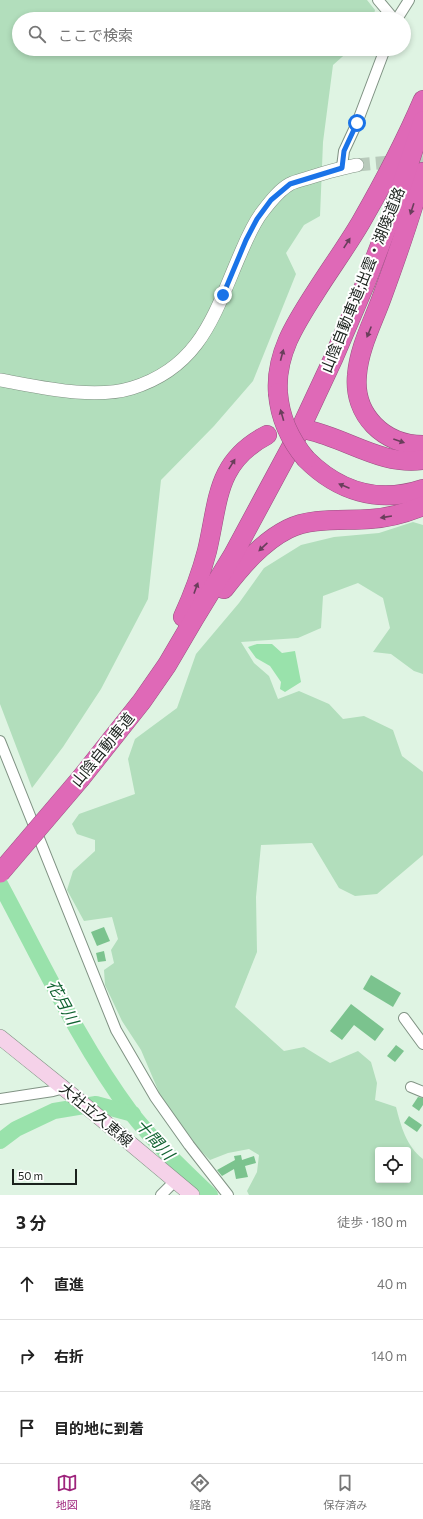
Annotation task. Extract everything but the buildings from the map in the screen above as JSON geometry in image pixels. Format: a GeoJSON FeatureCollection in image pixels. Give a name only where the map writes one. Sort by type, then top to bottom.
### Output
{"type":"FeatureCollection","features":[{"type":"Feature","properties":{"kind":"highway"},"geometry":{"type":"LineString","coordinates":[[423,100],[401,148],[360,224],[300,316],[289,336],[282,352],[279,369],[278,394],[282,416],[287,431],[296,447],[318,471],[331,480],[361,493],[376,495],[405,494],[423,490]]}},
{"type":"Feature","properties":{"kind":"highway","name":"山陰自動車道;出雲・湖陵道路"},"geometry":{"type":"LineString","coordinates":[[303,433],[366,282],[392,214],[423,121]]}},
{"type":"Feature","properties":{"kind":"highway"},"geometry":{"type":"LineString","coordinates":[[423,172],[400,245],[365,343],[357,375],[357,390],[361,406],[377,428],[388,437],[400,442],[412,445],[423,445]]}},
{"type":"Feature","properties":{"kind":"highway"},"geometry":{"type":"LineString","coordinates":[[303,433],[334,438],[390,460],[423,460]]}},
{"type":"Feature","properties":{"kind":"highway","name":"山陰自動車道"},"geometry":{"type":"LineString","coordinates":[[0,873],[142,701],[233,555],[303,433]]}},
{"type":"Feature","properties":{"kind":"highway"},"geometry":{"type":"LineString","coordinates":[[165,664],[195,591],[207,552],[219,493],[227,473],[242,451],[255,441],[267,435]]}},
{"type":"Feature","properties":{"kind":"highway"},"geometry":{"type":"LineString","coordinates":[[165,664],[239,570],[265,544],[289,528],[314,522],[371,519],[398,515],[423,506]]}},
{"type":"Feature","properties":{"kind":"highway","name":"山陰自動車道"},"geometry":{"type":"LineString","coordinates":[[0,865],[79,777]]}},
{"type":"Feature","properties":{"kind":"main road","name":"大社立久恵線"},"geometry":{"type":"LineString","coordinates":[[0,1037],[64,1088],[192,1195]]}},
{"type":"Feature","properties":{"kind":"street"},"geometry":{"type":"LineString","coordinates":[[378,0],[389,12]]}},
{"type":"Feature","properties":{"kind":"street"},"geometry":{"type":"LineString","coordinates":[[401,12],[409,0]]}},
{"type":"Feature","properties":{"kind":"street"},"geometry":{"type":"LineString","coordinates":[[342,168],[344,151],[357,123],[382,56]]}},
{"type":"Feature","properties":{"kind":"street"},"geometry":{"type":"LineString","coordinates":[[0,380],[65,391],[88,392],[132,388],[152,380],[169,370],[193,350],[203,337],[211,322],[246,240],[257,219],[271,200],[290,184],[342,168],[358,165]]}},
{"type":"Feature","properties":{"kind":"street"},"geometry":{"type":"LineString","coordinates":[[0,741],[116,1030],[155,1097],[189,1145],[228,1195]]}},
{"type":"Feature","properties":{"kind":"street"},"geometry":{"type":"LineString","coordinates":[[404,1018],[423,1044]]}},
{"type":"Feature","properties":{"kind":"street"},"geometry":{"type":"LineString","coordinates":[[411,1087],[423,1092]]}},
{"type":"Feature","properties":{"kind":"street"},"geometry":{"type":"LineString","coordinates":[[0,1098],[53,1091],[64,1088]]}},
{"type":"Feature","properties":{"kind":"street"},"geometry":{"type":"LineString","coordinates":[[161,1195],[175,1181]]}},
{"type":"Feature","properties":{"kind":"shaded area"},"geometry":{"type":"Polygon","coordinates":[[[0,0],[367,0],[375,10],[375,12],[12,12],[12,56],[343,56],[333,65],[323,142],[320,216],[304,225],[286,253],[296,274],[253,381],[214,426],[161,480],[148,599],[101,689],[63,747],[32,788],[0,704],[0,0]]]}},
{"type":"Feature","properties":{"kind":"shaded area"},"geometry":{"type":"Polygon","coordinates":[[[413,522],[423,525],[423,674],[414,671],[391,654],[373,652],[390,628],[383,598],[358,583],[323,596],[321,628],[298,638],[241,642],[254,663],[269,676],[278,699],[299,691],[329,704],[343,719],[364,716],[393,730],[402,756],[423,772],[423,855],[377,894],[355,896],[339,888],[312,843],[261,845],[256,897],[257,952],[235,1007],[284,1051],[304,1047],[330,1063],[358,1051],[371,1062],[377,1083],[375,1100],[396,1107],[408,1142],[423,1159],[423,1195],[249,1195],[247,1191],[257,1172],[259,1155],[249,1149],[228,1153],[210,1160],[199,1149],[161,1097],[141,1050],[122,1021],[105,985],[104,970],[114,963],[111,950],[118,939],[112,917],[84,921],[67,890],[73,871],[95,851],[95,840],[77,834],[72,824],[79,814],[135,794],[128,759],[135,739],[177,708],[196,654],[239,603],[264,568],[301,545],[334,537],[379,533],[413,522]]]}},
{"type":"Feature","properties":{"kind":"shaded area"},"geometry":{"type":"Polygon","coordinates":[[[257,644],[272,644],[282,653],[295,651],[301,682],[285,692],[280,689],[281,682],[270,666],[256,658],[248,647],[257,644]]]}},
{"type":"Feature","properties":{"kind":"waterway","name":"花月川"},"geometry":{"type":"LineString","coordinates":[[0,884],[78,1031],[113,1087],[132,1114],[150,1135],[210,1195]]}},
{"type":"Feature","properties":{"kind":"waterway","name":"十間川"},"geometry":{"type":"LineString","coordinates":[[0,1141],[16,1129],[54,1111],[96,1104],[133,1114]]}},
{"type":"Feature","properties":{"kind":"tunnel"},"geometry":{"type":"LineString","coordinates":[[357,165],[423,159]]}},
{"type":"Feature","properties":{"kind":"route"},"geometry":{"type":"LineString","coordinates":[[223,295],[246,240],[257,219],[271,200],[290,184],[342,168],[344,151],[357,123]]}}]}
